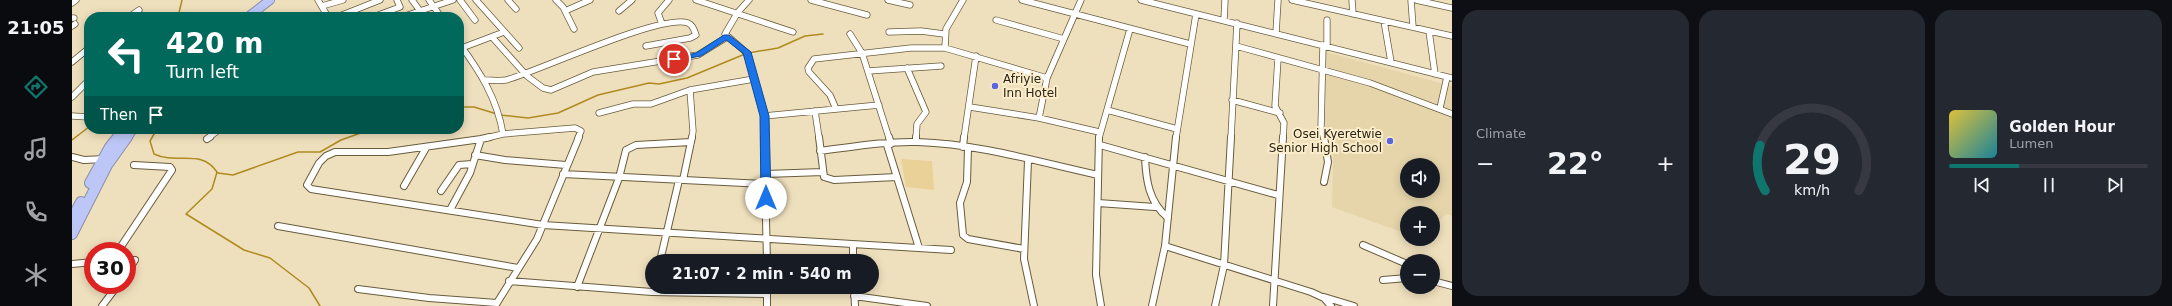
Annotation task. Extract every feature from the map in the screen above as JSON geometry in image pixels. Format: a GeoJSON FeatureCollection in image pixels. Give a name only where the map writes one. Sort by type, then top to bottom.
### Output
{"type":"FeatureCollection","features":[{"type":"Feature","properties":{"kind":"highway"},"geometry":{"type":"LineString","coordinates":[[254,12],[270,0]]}},
{"type":"Feature","properties":{"kind":"highway"},"geometry":{"type":"LineString","coordinates":[[260,12],[276,0]]}},
{"type":"Feature","properties":{"kind":"highway"},"geometry":{"type":"LineString","coordinates":[[72,219],[122,134]]}},
{"type":"Feature","properties":{"kind":"highway"},"geometry":{"type":"LineString","coordinates":[[107,159],[129,134]]}},
{"type":"Feature","properties":{"kind":"highway"},"geometry":{"type":"LineString","coordinates":[[72,234],[92,185]]}},
{"type":"Feature","properties":{"kind":"street"},"geometry":{"type":"LineString","coordinates":[[72,3],[76,0]]}},
{"type":"Feature","properties":{"kind":"street"},"geometry":{"type":"LineString","coordinates":[[318,0],[325,12]]}},
{"type":"Feature","properties":{"kind":"street"},"geometry":{"type":"LineString","coordinates":[[322,6],[343,0]]}},
{"type":"Feature","properties":{"kind":"street"},"geometry":{"type":"LineString","coordinates":[[351,12],[380,0]]}},
{"type":"Feature","properties":{"kind":"street"},"geometry":{"type":"LineString","coordinates":[[387,12],[399,8],[397,0]]}},
{"type":"Feature","properties":{"kind":"street"},"geometry":{"type":"LineString","coordinates":[[412,0],[420,11]]}},
{"type":"Feature","properties":{"kind":"street"},"geometry":{"type":"LineString","coordinates":[[429,0],[437,12]]}},
{"type":"Feature","properties":{"kind":"street"},"geometry":{"type":"LineString","coordinates":[[460,0],[475,20]]}},
{"type":"Feature","properties":{"kind":"street"},"geometry":{"type":"LineString","coordinates":[[476,0],[519,48]]}},
{"type":"Feature","properties":{"kind":"street"},"geometry":{"type":"LineString","coordinates":[[508,0],[516,9]]}},
{"type":"Feature","properties":{"kind":"street"},"geometry":{"type":"LineString","coordinates":[[556,0],[565,11],[574,29]]}},
{"type":"Feature","properties":{"kind":"street"},"geometry":{"type":"LineString","coordinates":[[565,11],[590,0]]}},
{"type":"Feature","properties":{"kind":"street"},"geometry":{"type":"LineString","coordinates":[[619,11],[632,0]]}},
{"type":"Feature","properties":{"kind":"street"},"geometry":{"type":"LineString","coordinates":[[662,24],[658,13],[669,0]]}},
{"type":"Feature","properties":{"kind":"street"},"geometry":{"type":"LineString","coordinates":[[696,0],[738,12],[793,32]]}},
{"type":"Feature","properties":{"kind":"street"},"geometry":{"type":"LineString","coordinates":[[749,0],[738,12],[725,32],[727,37],[747,53],[764,116],[767,254]]}},
{"type":"Feature","properties":{"kind":"street"},"geometry":{"type":"LineString","coordinates":[[811,0],[867,15]]}},
{"type":"Feature","properties":{"kind":"street"},"geometry":{"type":"LineString","coordinates":[[888,0],[910,5]]}},
{"type":"Feature","properties":{"kind":"street"},"geometry":{"type":"LineString","coordinates":[[945,48],[944,34],[963,0]]}},
{"type":"Feature","properties":{"kind":"street"},"geometry":{"type":"LineString","coordinates":[[1022,0],[1190,44]]}},
{"type":"Feature","properties":{"kind":"street"},"geometry":{"type":"LineString","coordinates":[[1039,118],[1047,78],[1081,0]]}},
{"type":"Feature","properties":{"kind":"street"},"geometry":{"type":"LineString","coordinates":[[1141,0],[1160,2],[1196,14],[1450,77],[1440,108]]}},
{"type":"Feature","properties":{"kind":"street"},"geometry":{"type":"LineString","coordinates":[[1224,20],[1225,0]]}},
{"type":"Feature","properties":{"kind":"street"},"geometry":{"type":"LineString","coordinates":[[1276,33],[1278,0]]}},
{"type":"Feature","properties":{"kind":"street"},"geometry":{"type":"LineString","coordinates":[[1292,0],[1452,36]]}},
{"type":"Feature","properties":{"kind":"street"},"geometry":{"type":"LineString","coordinates":[[1352,0],[1353,14]]}},
{"type":"Feature","properties":{"kind":"street"},"geometry":{"type":"LineString","coordinates":[[1411,0],[1413,27]]}},
{"type":"Feature","properties":{"kind":"street"},"geometry":{"type":"LineString","coordinates":[[1416,0],[1452,8]]}},
{"type":"Feature","properties":{"kind":"street"},"geometry":{"type":"LineString","coordinates":[[417,12],[449,1]]}},
{"type":"Feature","properties":{"kind":"street"},"geometry":{"type":"LineString","coordinates":[[1152,306],[1165,246],[1177,129],[1196,14]]}},
{"type":"Feature","properties":{"kind":"street"},"geometry":{"type":"LineString","coordinates":[[996,20],[1064,39]]}},
{"type":"Feature","properties":{"kind":"street"},"geometry":{"type":"LineString","coordinates":[[1324,182],[1328,162],[1326,144],[1321,129],[1322,69],[1327,20]]}},
{"type":"Feature","properties":{"kind":"street"},"geometry":{"type":"LineString","coordinates":[[1384,21],[1391,62]]}},
{"type":"Feature","properties":{"kind":"street"},"geometry":{"type":"LineString","coordinates":[[485,80],[504,80],[611,39],[662,24],[687,22],[694,28],[696,35],[646,46]]}},
{"type":"Feature","properties":{"kind":"street"},"geometry":{"type":"LineString","coordinates":[[1215,306],[1224,265],[1237,23]]}},
{"type":"Feature","properties":{"kind":"street"},"geometry":{"type":"LineString","coordinates":[[1101,306],[1096,275],[1100,145],[1099,132],[1107,110],[1130,29]]}},
{"type":"Feature","properties":{"kind":"street"},"geometry":{"type":"LineString","coordinates":[[889,32],[921,31],[944,34]]}},
{"type":"Feature","properties":{"kind":"street"},"geometry":{"type":"LineString","coordinates":[[1429,31],[1436,74]]}},
{"type":"Feature","properties":{"kind":"street"},"geometry":{"type":"LineString","coordinates":[[464,45],[504,32]]}},
{"type":"Feature","properties":{"kind":"street"},"geometry":{"type":"LineString","coordinates":[[850,34],[862,53],[879,105],[897,177],[919,248]]}},
{"type":"Feature","properties":{"kind":"street"},"geometry":{"type":"LineString","coordinates":[[492,37],[523,73],[544,89],[551,90],[593,72],[698,55],[727,37]]}},
{"type":"Feature","properties":{"kind":"street"},"geometry":{"type":"LineString","coordinates":[[1236,46],[1322,69],[1387,89],[1440,108],[1452,114]]}},
{"type":"Feature","properties":{"kind":"street"},"geometry":{"type":"LineString","coordinates":[[836,109],[830,95],[809,72],[808,68],[814,59],[911,48],[945,48],[1047,78]]}},
{"type":"Feature","properties":{"kind":"street"},"geometry":{"type":"LineString","coordinates":[[464,51],[485,80],[499,109],[503,134]]}},
{"type":"Feature","properties":{"kind":"street"},"geometry":{"type":"LineString","coordinates":[[72,62],[84,52]]}},
{"type":"Feature","properties":{"kind":"street"},"geometry":{"type":"LineString","coordinates":[[976,56],[966,148],[967,182],[960,203],[963,235],[968,239],[1024,249]]}},
{"type":"Feature","properties":{"kind":"street"},"geometry":{"type":"LineString","coordinates":[[1273,306],[1278,195],[1284,123],[1275,106],[1278,58]]}},
{"type":"Feature","properties":{"kind":"street"},"geometry":{"type":"LineString","coordinates":[[868,71],[941,66]]}},
{"type":"Feature","properties":{"kind":"street"},"geometry":{"type":"LineString","coordinates":[[907,68],[926,112],[917,124],[916,142]]}},
{"type":"Feature","properties":{"kind":"street"},"geometry":{"type":"LineString","coordinates":[[599,113],[633,104],[650,104],[690,90],[754,79]]}},
{"type":"Feature","properties":{"kind":"street"},"geometry":{"type":"LineString","coordinates":[[72,97],[84,85]]}},
{"type":"Feature","properties":{"kind":"street"},"geometry":{"type":"LineString","coordinates":[[662,254],[693,131],[690,90]]}},
{"type":"Feature","properties":{"kind":"street"},"geometry":{"type":"LineString","coordinates":[[1232,100],[1280,113]]}},
{"type":"Feature","properties":{"kind":"street"},"geometry":{"type":"LineString","coordinates":[[764,116],[879,105]]}},
{"type":"Feature","properties":{"kind":"street"},"geometry":{"type":"LineString","coordinates":[[970,107],[1039,118],[1099,132]]}},
{"type":"Feature","properties":{"kind":"street"},"geometry":{"type":"LineString","coordinates":[[1107,110],[1177,129]]}},
{"type":"Feature","properties":{"kind":"street"},"geometry":{"type":"LineString","coordinates":[[815,111],[824,177],[834,180],[897,177]]}},
{"type":"Feature","properties":{"kind":"street"},"geometry":{"type":"LineString","coordinates":[[72,116],[84,117]]}},
{"type":"Feature","properties":{"kind":"street"},"geometry":{"type":"LineString","coordinates":[[358,289],[429,298],[496,304],[543,225],[581,131],[579,129],[503,134],[426,148],[372,154],[339,151],[328,154],[314,170],[307,185],[311,189],[543,225],[951,250]]}},
{"type":"Feature","properties":{"kind":"street"},"geometry":{"type":"LineString","coordinates":[[207,139],[214,134]]}},
{"type":"Feature","properties":{"kind":"street"},"geometry":{"type":"LineString","coordinates":[[450,210],[470,173],[481,139]]}},
{"type":"Feature","properties":{"kind":"street"},"geometry":{"type":"LineString","coordinates":[[577,288],[619,178],[626,150],[629,147],[691,142]]}},
{"type":"Feature","properties":{"kind":"street"},"geometry":{"type":"LineString","coordinates":[[820,151],[916,142],[966,148],[1098,175]]}},
{"type":"Feature","properties":{"kind":"street"},"geometry":{"type":"LineString","coordinates":[[1100,145],[1278,195]]}},
{"type":"Feature","properties":{"kind":"street"},"geometry":{"type":"LineString","coordinates":[[404,186],[426,148]]}},
{"type":"Feature","properties":{"kind":"street"},"geometry":{"type":"LineString","coordinates":[[475,155],[505,160],[566,165]]}},
{"type":"Feature","properties":{"kind":"street"},"geometry":{"type":"LineString","coordinates":[[1146,157],[1146,176],[1155,207],[1159,212],[1168,218]]}},
{"type":"Feature","properties":{"kind":"street"},"geometry":{"type":"LineString","coordinates":[[72,164],[75,158],[107,159]]}},
{"type":"Feature","properties":{"kind":"street"},"geometry":{"type":"LineString","coordinates":[[1028,161],[1024,249],[1025,270],[1034,306]]}},
{"type":"Feature","properties":{"kind":"street"},"geometry":{"type":"LineString","coordinates":[[441,191],[459,164],[472,164]]}},
{"type":"Feature","properties":{"kind":"street"},"geometry":{"type":"LineString","coordinates":[[124,242],[172,170],[170,167],[134,165]]}},
{"type":"Feature","properties":{"kind":"street"},"geometry":{"type":"LineString","coordinates":[[766,174],[824,172]]}},
{"type":"Feature","properties":{"kind":"street"},"geometry":{"type":"LineString","coordinates":[[563,174],[619,178],[766,184]]}},
{"type":"Feature","properties":{"kind":"street"},"geometry":{"type":"LineString","coordinates":[[1098,203],[1155,207]]}},
{"type":"Feature","properties":{"kind":"street"},"geometry":{"type":"LineString","coordinates":[[278,226],[518,268]]}},
{"type":"Feature","properties":{"kind":"street"},"geometry":{"type":"LineString","coordinates":[[853,245],[853,254]]}},
{"type":"Feature","properties":{"kind":"street"},"geometry":{"type":"LineString","coordinates":[[1363,245],[1400,261]]}},
{"type":"Feature","properties":{"kind":"street"},"geometry":{"type":"LineString","coordinates":[[1165,246],[1354,306]]}},
{"type":"Feature","properties":{"kind":"street"},"geometry":{"type":"LineString","coordinates":[[72,264],[84,263]]}},
{"type":"Feature","properties":{"kind":"street"},"geometry":{"type":"LineString","coordinates":[[1383,280],[1400,279]]}},
{"type":"Feature","properties":{"kind":"street"},"geometry":{"type":"LineString","coordinates":[[509,280],[577,288],[645,290]]}},
{"type":"Feature","properties":{"kind":"street"},"geometry":{"type":"LineString","coordinates":[[1440,280],[1451,286]]}},
{"type":"Feature","properties":{"kind":"street"},"geometry":{"type":"LineString","coordinates":[[1440,283],[1451,286]]}},
{"type":"Feature","properties":{"kind":"street"},"geometry":{"type":"LineString","coordinates":[[102,306],[111,294]]}},
{"type":"Feature","properties":{"kind":"street"},"geometry":{"type":"LineString","coordinates":[[767,294],[767,306]]}},
{"type":"Feature","properties":{"kind":"street"},"geometry":{"type":"LineString","coordinates":[[1319,295],[1327,300],[1331,306]]}},
{"type":"Feature","properties":{"kind":"street"},"geometry":{"type":"LineString","coordinates":[[855,306],[854,296],[927,306]]}},
{"type":"Feature","properties":{"kind":"shaded area","name":"Osei Kyeretwie Senior High School"},"geometry":{"type":"Polygon","coordinates":[[[1326,52],[1452,86],[1452,216],[1446,214],[1440,220],[1440,206],[1400,206],[1400,231],[1332,207],[1333,154],[1325,127],[1326,52]]]}},
{"type":"Feature","properties":{"kind":"shaded area"},"geometry":{"type":"Polygon","coordinates":[[[901,159],[932,161],[934,190],[906,187],[901,159]]]}},
{"type":"Feature","properties":{"kind":"waterway"},"geometry":{"type":"LineString","coordinates":[[179,12],[182,0]]}},
{"type":"Feature","properties":{"kind":"waterway"},"geometry":{"type":"LineString","coordinates":[[748,53],[778,48],[805,36],[823,34]]}},
{"type":"Feature","properties":{"kind":"waterway"},"geometry":{"type":"LineString","coordinates":[[500,115],[528,118],[558,113],[598,95],[649,83],[659,84],[687,78],[745,54]]}},
{"type":"Feature","properties":{"kind":"waterway"},"geometry":{"type":"LineString","coordinates":[[464,107],[474,107],[497,114]]}},
{"type":"Feature","properties":{"kind":"waterway"},"geometry":{"type":"LineString","coordinates":[[72,140],[84,131]]}},
{"type":"Feature","properties":{"kind":"waterway"},"geometry":{"type":"LineString","coordinates":[[154,134],[150,141],[154,154],[163,157],[188,158],[204,161],[211,165],[217,172],[212,189],[186,214],[244,250],[270,258],[309,288],[320,306]]}},
{"type":"Feature","properties":{"kind":"waterway"},"geometry":{"type":"LineString","coordinates":[[218,173],[233,175],[298,152],[320,152],[341,140],[358,134]]}},
{"type":"Feature","properties":{"kind":"place","name":"Afriyie Inn Hotel"},"geometry":{"type":"Point","coordinates":[995,86]}},
{"type":"Feature","properties":{"kind":"place","name":"Osei Kyeretwie Senior High School"},"geometry":{"type":"Point","coordinates":[1390,141]}},
{"type":"Feature","properties":{"kind":"route"},"geometry":{"type":"LineString","coordinates":[[674,59],[698,55],[727,37],[747,52],[764,116],[766,198]]}}]}
